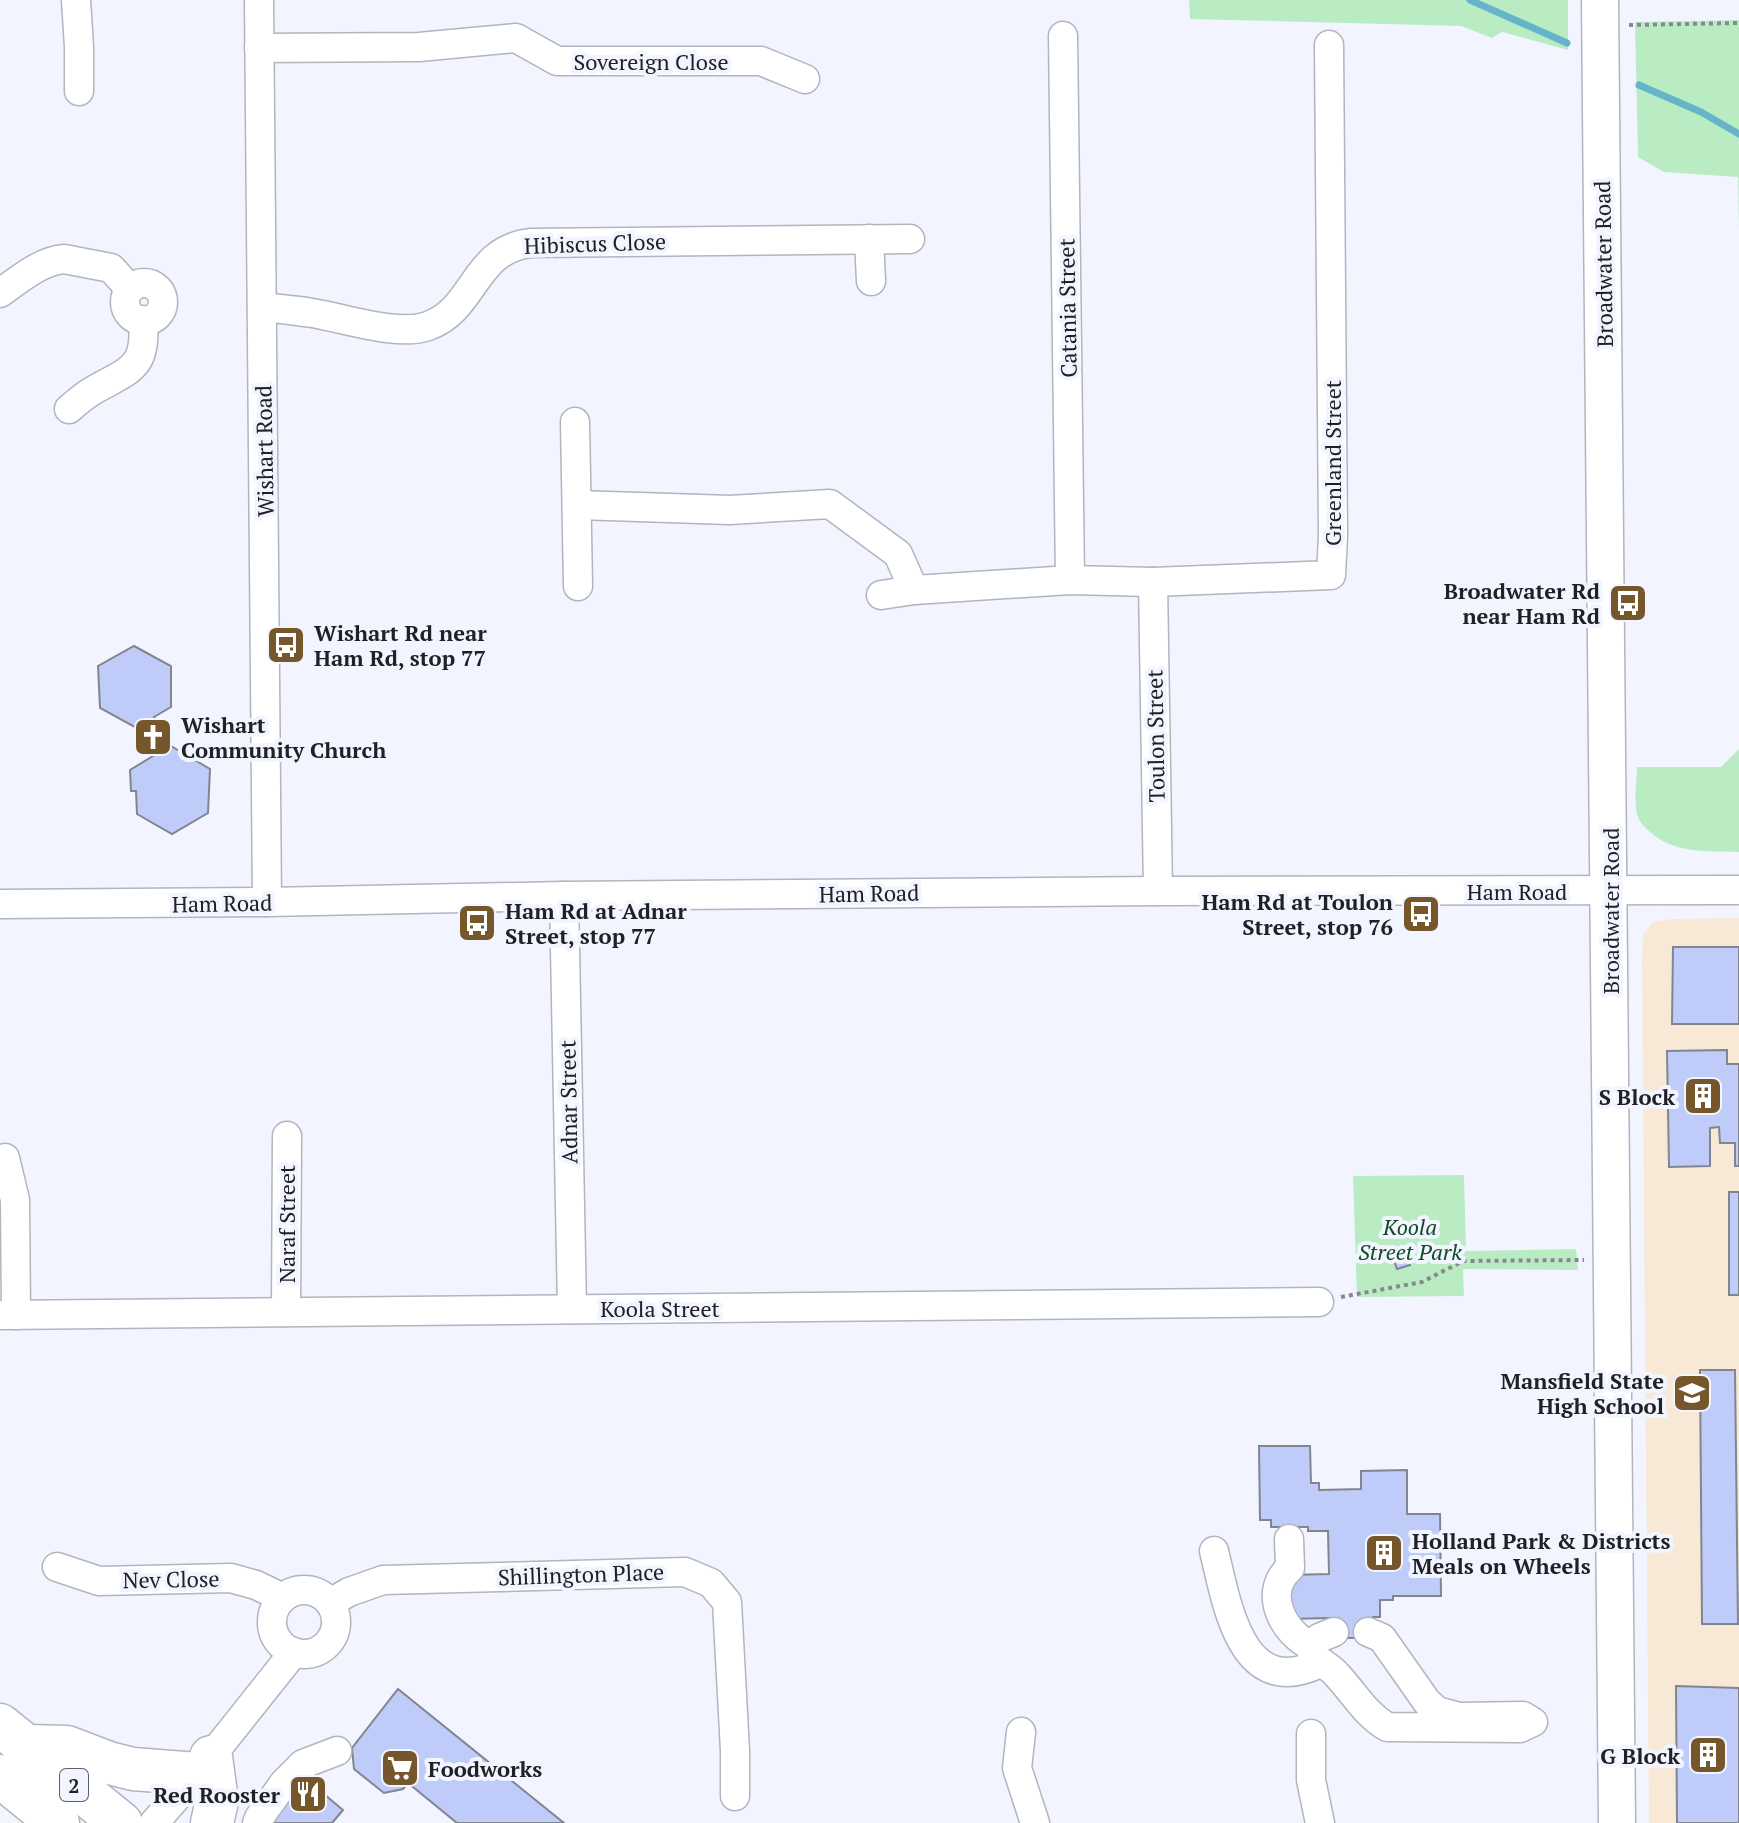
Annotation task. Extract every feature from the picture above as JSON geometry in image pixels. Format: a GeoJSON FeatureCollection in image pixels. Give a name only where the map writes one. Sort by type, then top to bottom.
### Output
{"type":"FeatureCollection","features":[{"type":"Feature","properties":{"kind":"highway"},"geometry":{"type":"LineString","coordinates":[[9,1749],[67,1747],[133,1769],[204,1765],[217,1801],[212,1823]]}},
{"type":"Feature","properties":{"kind":"highway","name":"2"},"geometry":{"type":"LineString","coordinates":[[9,1749],[52,1821]]}},
{"type":"Feature","properties":{"kind":"highway","name":"2"},"geometry":{"type":"LineString","coordinates":[[9,1749],[121,1823]]}},
{"type":"Feature","properties":{"kind":"main road","name":"Broadwater Road"},"geometry":{"type":"LineString","coordinates":[[1600,0],[1617,1823]]}},
{"type":"Feature","properties":{"kind":"street"},"geometry":{"type":"LineString","coordinates":[[76,0],[79,91]]}},
{"type":"Feature","properties":{"kind":"street","name":"Wishart Road"},"geometry":{"type":"LineString","coordinates":[[259,0],[267,902]]}},
{"type":"Feature","properties":{"kind":"street","name":"Catania Street"},"geometry":{"type":"LineString","coordinates":[[1063,36],[1070,580]]}},
{"type":"Feature","properties":{"kind":"street","name":"Sovereign Close"},"geometry":{"type":"LineString","coordinates":[[259,48],[419,47],[516,38],[557,61],[761,61],[805,79]]}},
{"type":"Feature","properties":{"kind":"street","name":"Greenland Street"},"geometry":{"type":"LineString","coordinates":[[881,595],[1070,580],[1153,582],[1331,575],[1329,45]]}},
{"type":"Feature","properties":{"kind":"street"},"geometry":{"type":"LineString","coordinates":[[869,239],[871,281]]}},
{"type":"Feature","properties":{"kind":"street","name":"Hibiscus Close"},"geometry":{"type":"LineString","coordinates":[[262,307],[411,330],[436,323],[448,314],[493,257],[516,244],[910,239]]}},
{"type":"Feature","properties":{"kind":"street"},"geometry":{"type":"LineString","coordinates":[[0,293],[41,266],[64,259],[111,268],[130,289],[147,283],[162,294],[159,313],[143,320],[144,339],[136,363],[69,409]]}},
{"type":"Feature","properties":{"kind":"street"},"geometry":{"type":"LineString","coordinates":[[575,422],[578,586]]}},
{"type":"Feature","properties":{"kind":"street"},"geometry":{"type":"LineString","coordinates":[[577,505],[730,510],[830,504],[898,554],[914,590]]}},
{"type":"Feature","properties":{"kind":"street","name":"Toulon Street"},"geometry":{"type":"LineString","coordinates":[[1153,582],[1158,891]]}},
{"type":"Feature","properties":{"kind":"street","name":"Ham Road"},"geometry":{"type":"LineString","coordinates":[[0,904],[1158,891],[1739,890]]}},
{"type":"Feature","properties":{"kind":"street","name":"Adnar Street"},"geometry":{"type":"LineString","coordinates":[[564,896],[572,1309]]}},
{"type":"Feature","properties":{"kind":"street","name":"Naraf Street"},"geometry":{"type":"LineString","coordinates":[[286,1312],[287,1136]]}},
{"type":"Feature","properties":{"kind":"street"},"geometry":{"type":"LineString","coordinates":[[5,1158],[15,1200],[8,1315]]}},
{"type":"Feature","properties":{"kind":"street","name":"Koola Street"},"geometry":{"type":"LineString","coordinates":[[8,1315],[1319,1302]]}},
{"type":"Feature","properties":{"kind":"street"},"geometry":{"type":"LineString","coordinates":[[1289,1539],[1290,1568],[1278,1583],[1276,1596],[1285,1625],[1292,1634],[1322,1647],[1334,1671],[1373,1718],[1387,1727],[1520,1728],[1533,1722],[1523,1716],[1459,1717],[1437,1711],[1427,1702],[1382,1638],[1368,1632]]}},
{"type":"Feature","properties":{"kind":"street"},"geometry":{"type":"LineString","coordinates":[[1214,1551],[1229,1613],[1243,1642],[1264,1666],[1279,1673],[1305,1670],[1322,1647]]}},
{"type":"Feature","properties":{"kind":"street","name":"Nev Close"},"geometry":{"type":"LineString","coordinates":[[57,1567],[99,1581],[231,1578],[256,1585],[283,1598]]}},
{"type":"Feature","properties":{"kind":"street","name":"Shillington Place"},"geometry":{"type":"LineString","coordinates":[[330,1603],[349,1592],[383,1580],[685,1572],[711,1583],[727,1602],[735,1796]]}},
{"type":"Feature","properties":{"kind":"street"},"geometry":{"type":"LineString","coordinates":[[308,1590],[318,1593],[330,1603],[336,1618],[336,1629],[329,1643],[311,1653],[294,1652],[284,1647],[274,1633],[272,1622],[283,1598],[297,1591],[308,1590]]}},
{"type":"Feature","properties":{"kind":"street"},"geometry":{"type":"LineString","coordinates":[[154,1823],[294,1652]]}},
{"type":"Feature","properties":{"kind":"street"},"geometry":{"type":"LineString","coordinates":[[1021,1732],[1017,1768],[1035,1823]]}},
{"type":"Feature","properties":{"kind":"street"},"geometry":{"type":"LineString","coordinates":[[1311,1734],[1311,1780],[1320,1823]]}},
{"type":"Feature","properties":{"kind":"street"},"geometry":{"type":"LineString","coordinates":[[257,1823],[284,1783],[303,1764],[337,1751]]}},
{"type":"Feature","properties":{"kind":"path"},"geometry":{"type":"LineString","coordinates":[[1628,25],[1739,23]]}},
{"type":"Feature","properties":{"kind":"path"},"geometry":{"type":"LineString","coordinates":[[1319,1302],[1422,1282],[1463,1261],[1584,1260]]}},
{"type":"Feature","properties":{"kind":"shaded area","name":"Mansfield State High School"},"geometry":{"type":"Polygon","coordinates":[[[1739,918],[1739,1823],[1649,1823],[1643,935],[1653,922],[1739,918]]]}},
{"type":"Feature","properties":{"kind":"green space"},"geometry":{"type":"Polygon","coordinates":[[[1189,0],[1568,0],[1568,50],[1502,32],[1492,38],[1461,26],[1190,19],[1189,0]]]}},
{"type":"Feature","properties":{"kind":"green space"},"geometry":{"type":"Polygon","coordinates":[[[1739,20],[1739,230],[1738,177],[1664,172],[1638,157],[1635,22],[1739,20]]]}},
{"type":"Feature","properties":{"kind":"green space"},"geometry":{"type":"Polygon","coordinates":[[[1739,749],[1739,852],[1681,848],[1660,839],[1641,823],[1636,806],[1637,767],[1721,767],[1739,749]]]}},
{"type":"Feature","properties":{"kind":"green space","name":"Koola Street Park"},"geometry":{"type":"Polygon","coordinates":[[[1464,1175],[1466,1251],[1576,1249],[1578,1270],[1463,1269],[1464,1296],[1357,1297],[1353,1176],[1464,1175]]]}},
{"type":"Feature","properties":{"kind":"building","name":"Wishart Community Church"},"geometry":{"type":"Polygon","coordinates":[[[134,646],[171,666],[171,707],[154,717],[171,746],[210,769],[208,813],[172,834],[137,814],[136,791],[131,791],[130,770],[153,756],[135,727],[100,708],[98,666],[134,646]]]}},
{"type":"Feature","properties":{"kind":"building"},"geometry":{"type":"Polygon","coordinates":[[[1673,947],[1739,947],[1739,1024],[1672,1024],[1673,947]]]}},
{"type":"Feature","properties":{"kind":"building","name":"S Block"},"geometry":{"type":"Polygon","coordinates":[[[1727,1050],[1727,1064],[1739,1064],[1739,1166],[1735,1166],[1735,1143],[1720,1143],[1719,1127],[1710,1128],[1710,1166],[1669,1167],[1667,1051],[1727,1050]]]}},
{"type":"Feature","properties":{"kind":"building"},"geometry":{"type":"Polygon","coordinates":[[[1729,1192],[1739,1192],[1739,1295],[1729,1295],[1729,1192]]]}},
{"type":"Feature","properties":{"kind":"building"},"geometry":{"type":"Polygon","coordinates":[[[1405,1253],[1410,1265],[1397,1269],[1393,1258],[1405,1253]]]}},
{"type":"Feature","properties":{"kind":"building"},"geometry":{"type":"Polygon","coordinates":[[[1700,1370],[1735,1370],[1738,1624],[1702,1624],[1700,1370]]]}},
{"type":"Feature","properties":{"kind":"building","name":"Holland Park & Districts Meals on Wheels"},"geometry":{"type":"Polygon","coordinates":[[[1259,1446],[1310,1446],[1311,1483],[1319,1483],[1319,1490],[1361,1489],[1361,1471],[1407,1470],[1407,1514],[1440,1514],[1441,1596],[1393,1596],[1393,1600],[1380,1600],[1380,1617],[1368,1621],[1368,1638],[1334,1638],[1334,1622],[1329,1618],[1288,1619],[1288,1575],[1329,1574],[1328,1531],[1308,1531],[1308,1527],[1271,1527],[1271,1520],[1260,1520],[1259,1446]]]}},
{"type":"Feature","properties":{"kind":"building","name":"G Block"},"geometry":{"type":"Polygon","coordinates":[[[1676,1686],[1739,1688],[1739,1823],[1677,1823],[1676,1686]]]}},
{"type":"Feature","properties":{"kind":"building"},"geometry":{"type":"Polygon","coordinates":[[[398,1689],[564,1823],[457,1823],[408,1783],[403,1789],[384,1793],[354,1769],[352,1748],[398,1689]]]}},
{"type":"Feature","properties":{"kind":"building","name":"Red Rooster"},"geometry":{"type":"Polygon","coordinates":[[[305,1778],[343,1810],[332,1823],[267,1823],[305,1778]]]}},
{"type":"Feature","properties":{"kind":"waterway"},"geometry":{"type":"LineString","coordinates":[[1470,0],[1567,43]]}},
{"type":"Feature","properties":{"kind":"waterway"},"geometry":{"type":"LineString","coordinates":[[1639,85],[1701,112],[1739,134]]}},
{"type":"Feature","properties":{"kind":"place","name":"Broadwater Rd near Ham Rd"},"geometry":{"type":"Point","coordinates":[1628,603]}},
{"type":"Feature","properties":{"kind":"place","name":"Wishart Rd near Ham Rd, stop 77"},"geometry":{"type":"Point","coordinates":[286,645]}},
{"type":"Feature","properties":{"kind":"place","name":"Wishart Community Church"},"geometry":{"type":"Point","coordinates":[153,737]}},
{"type":"Feature","properties":{"kind":"place","name":"Ham Rd at Toulon Street, stop 76"},"geometry":{"type":"Point","coordinates":[1421,914]}},
{"type":"Feature","properties":{"kind":"place","name":"Ham Rd at Adnar Street, stop 77"},"geometry":{"type":"Point","coordinates":[477,923]}},
{"type":"Feature","properties":{"kind":"place","name":"S Block"},"geometry":{"type":"Point","coordinates":[1703,1096]}},
{"type":"Feature","properties":{"kind":"place","name":"Mansfield State High School"},"geometry":{"type":"Point","coordinates":[1692,1393]}},
{"type":"Feature","properties":{"kind":"place","name":"Holland Park & Districts Meals on Wheels"},"geometry":{"type":"Point","coordinates":[1384,1553]}},
{"type":"Feature","properties":{"kind":"place","name":"G Block"},"geometry":{"type":"Point","coordinates":[1708,1755]}},
{"type":"Feature","properties":{"kind":"place","name":"Foodworks"},"geometry":{"type":"Point","coordinates":[400,1768]}},
{"type":"Feature","properties":{"kind":"place","name":"Red Rooster"},"geometry":{"type":"Point","coordinates":[308,1794]}}]}
